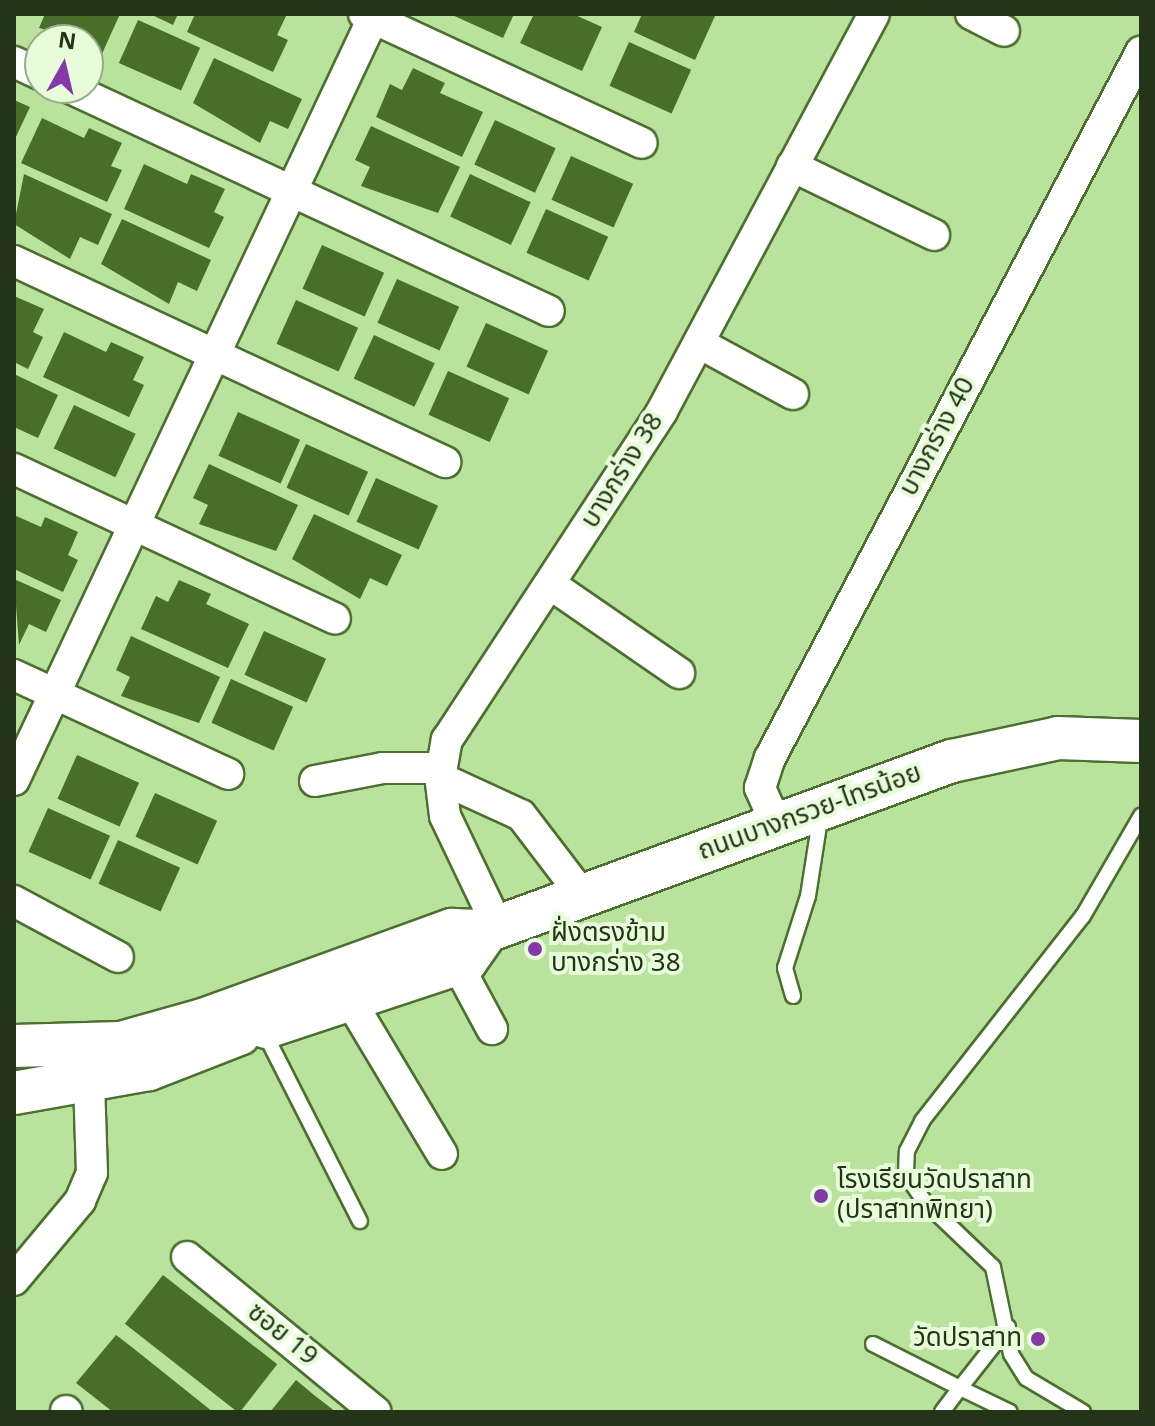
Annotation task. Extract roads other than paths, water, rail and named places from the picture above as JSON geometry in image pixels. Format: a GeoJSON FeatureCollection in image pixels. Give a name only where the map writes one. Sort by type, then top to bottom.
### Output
{"type":"FeatureCollection","features":[{"type":"Feature","properties":{"kind":"main road","name":"ถนนบางกรวย-ไทรน้อย"},"geometry":{"type":"LineString","coordinates":[[14,1046],[122,1051],[452,930],[492,929],[822,809],[1002,748],[1058,738],[1141,741]]}},
{"type":"Feature","properties":{"kind":"main road","name":"ถนนบางกรวย-ไทรน้อย"},"geometry":{"type":"LineString","coordinates":[[14,1064],[251,1031],[351,1002],[457,964],[492,929]]}},
{"type":"Feature","properties":{"kind":"main road"},"geometry":{"type":"LineString","coordinates":[[14,1017],[127,1028],[294,990]]}},
{"type":"Feature","properties":{"kind":"main road"},"geometry":{"type":"LineString","coordinates":[[14,1093],[149,1069],[251,1031]]}},
{"type":"Feature","properties":{"kind":"street","name":"บางกร่าง 38"},"geometry":{"type":"LineString","coordinates":[[492,929],[445,816],[441,773],[447,740],[550,584],[699,343],[874,14]]}},
{"type":"Feature","properties":{"kind":"street"},"geometry":{"type":"LineString","coordinates":[[971,14],[1004,31]]}},
{"type":"Feature","properties":{"kind":"street"},"geometry":{"type":"LineString","coordinates":[[14,780],[216,355],[370,15],[642,143]]}},
{"type":"Feature","properties":{"kind":"street","name":"บางกร่าง 40"},"geometry":{"type":"LineString","coordinates":[[777,826],[760,788],[770,758],[1141,52]]}},
{"type":"Feature","properties":{"kind":"street"},"geometry":{"type":"LineString","coordinates":[[104,104],[549,311]]}},
{"type":"Feature","properties":{"kind":"street"},"geometry":{"type":"LineString","coordinates":[[792,166],[934,235]]}},
{"type":"Feature","properties":{"kind":"street"},"geometry":{"type":"LineString","coordinates":[[14,261],[445,462]]}},
{"type":"Feature","properties":{"kind":"street"},"geometry":{"type":"LineString","coordinates":[[699,343],[793,394]]}},
{"type":"Feature","properties":{"kind":"street"},"geometry":{"type":"LineString","coordinates":[[14,469],[335,619]]}},
{"type":"Feature","properties":{"kind":"street"},"geometry":{"type":"LineString","coordinates":[[550,584],[679,673]]}},
{"type":"Feature","properties":{"kind":"street"},"geometry":{"type":"LineString","coordinates":[[14,675],[228,774]]}},
{"type":"Feature","properties":{"kind":"street"},"geometry":{"type":"LineString","coordinates":[[315,781],[399,766],[441,773],[521,815],[583,896]]}},
{"type":"Feature","properties":{"kind":"street"},"geometry":{"type":"LineString","coordinates":[[14,901],[118,957]]}},
{"type":"Feature","properties":{"kind":"street"},"geometry":{"type":"LineString","coordinates":[[457,964],[492,1029]]}},
{"type":"Feature","properties":{"kind":"street"},"geometry":{"type":"LineString","coordinates":[[351,1002],[442,1154]]}},
{"type":"Feature","properties":{"kind":"street"},"geometry":{"type":"LineString","coordinates":[[14,1280],[80,1201],[92,1173],[89,1082]]}},
{"type":"Feature","properties":{"kind":"street","name":"ซอย 19"},"geometry":{"type":"LineString","coordinates":[[187,1257],[376,1412]]}},
{"type":"Feature","properties":{"kind":"lane"},"geometry":{"type":"LineString","coordinates":[[793,996],[785,968],[808,896],[822,809]]}},
{"type":"Feature","properties":{"kind":"lane"},"geometry":{"type":"LineString","coordinates":[[1083,1412],[1026,1378],[1011,1354],[1008,1327],[993,1267],[924,1201],[906,1174],[907,1151],[922,1121],[1083,916],[1141,816]]}},
{"type":"Feature","properties":{"kind":"lane"},"geometry":{"type":"LineString","coordinates":[[251,1031],[360,1221]]}},
{"type":"Feature","properties":{"kind":"lane"},"geometry":{"type":"LineString","coordinates":[[942,1412],[1008,1327]]}},
{"type":"Feature","properties":{"kind":"lane"},"geometry":{"type":"LineString","coordinates":[[873,1344],[1010,1412]]}},
{"type":"Feature","properties":{"kind":"place","name":"ฝั่งตรงข้าม บางกร่าง 38"},"geometry":{"type":"Point","coordinates":[535,949]}},
{"type":"Feature","properties":{"kind":"place","name":"โรงเรียนวัดปราสาท (ปราสาทพิทยา)"},"geometry":{"type":"Point","coordinates":[821,1196]}},
{"type":"Feature","properties":{"kind":"place","name":"วัดปราสาท"},"geometry":{"type":"Point","coordinates":[1038,1339]}}]}
